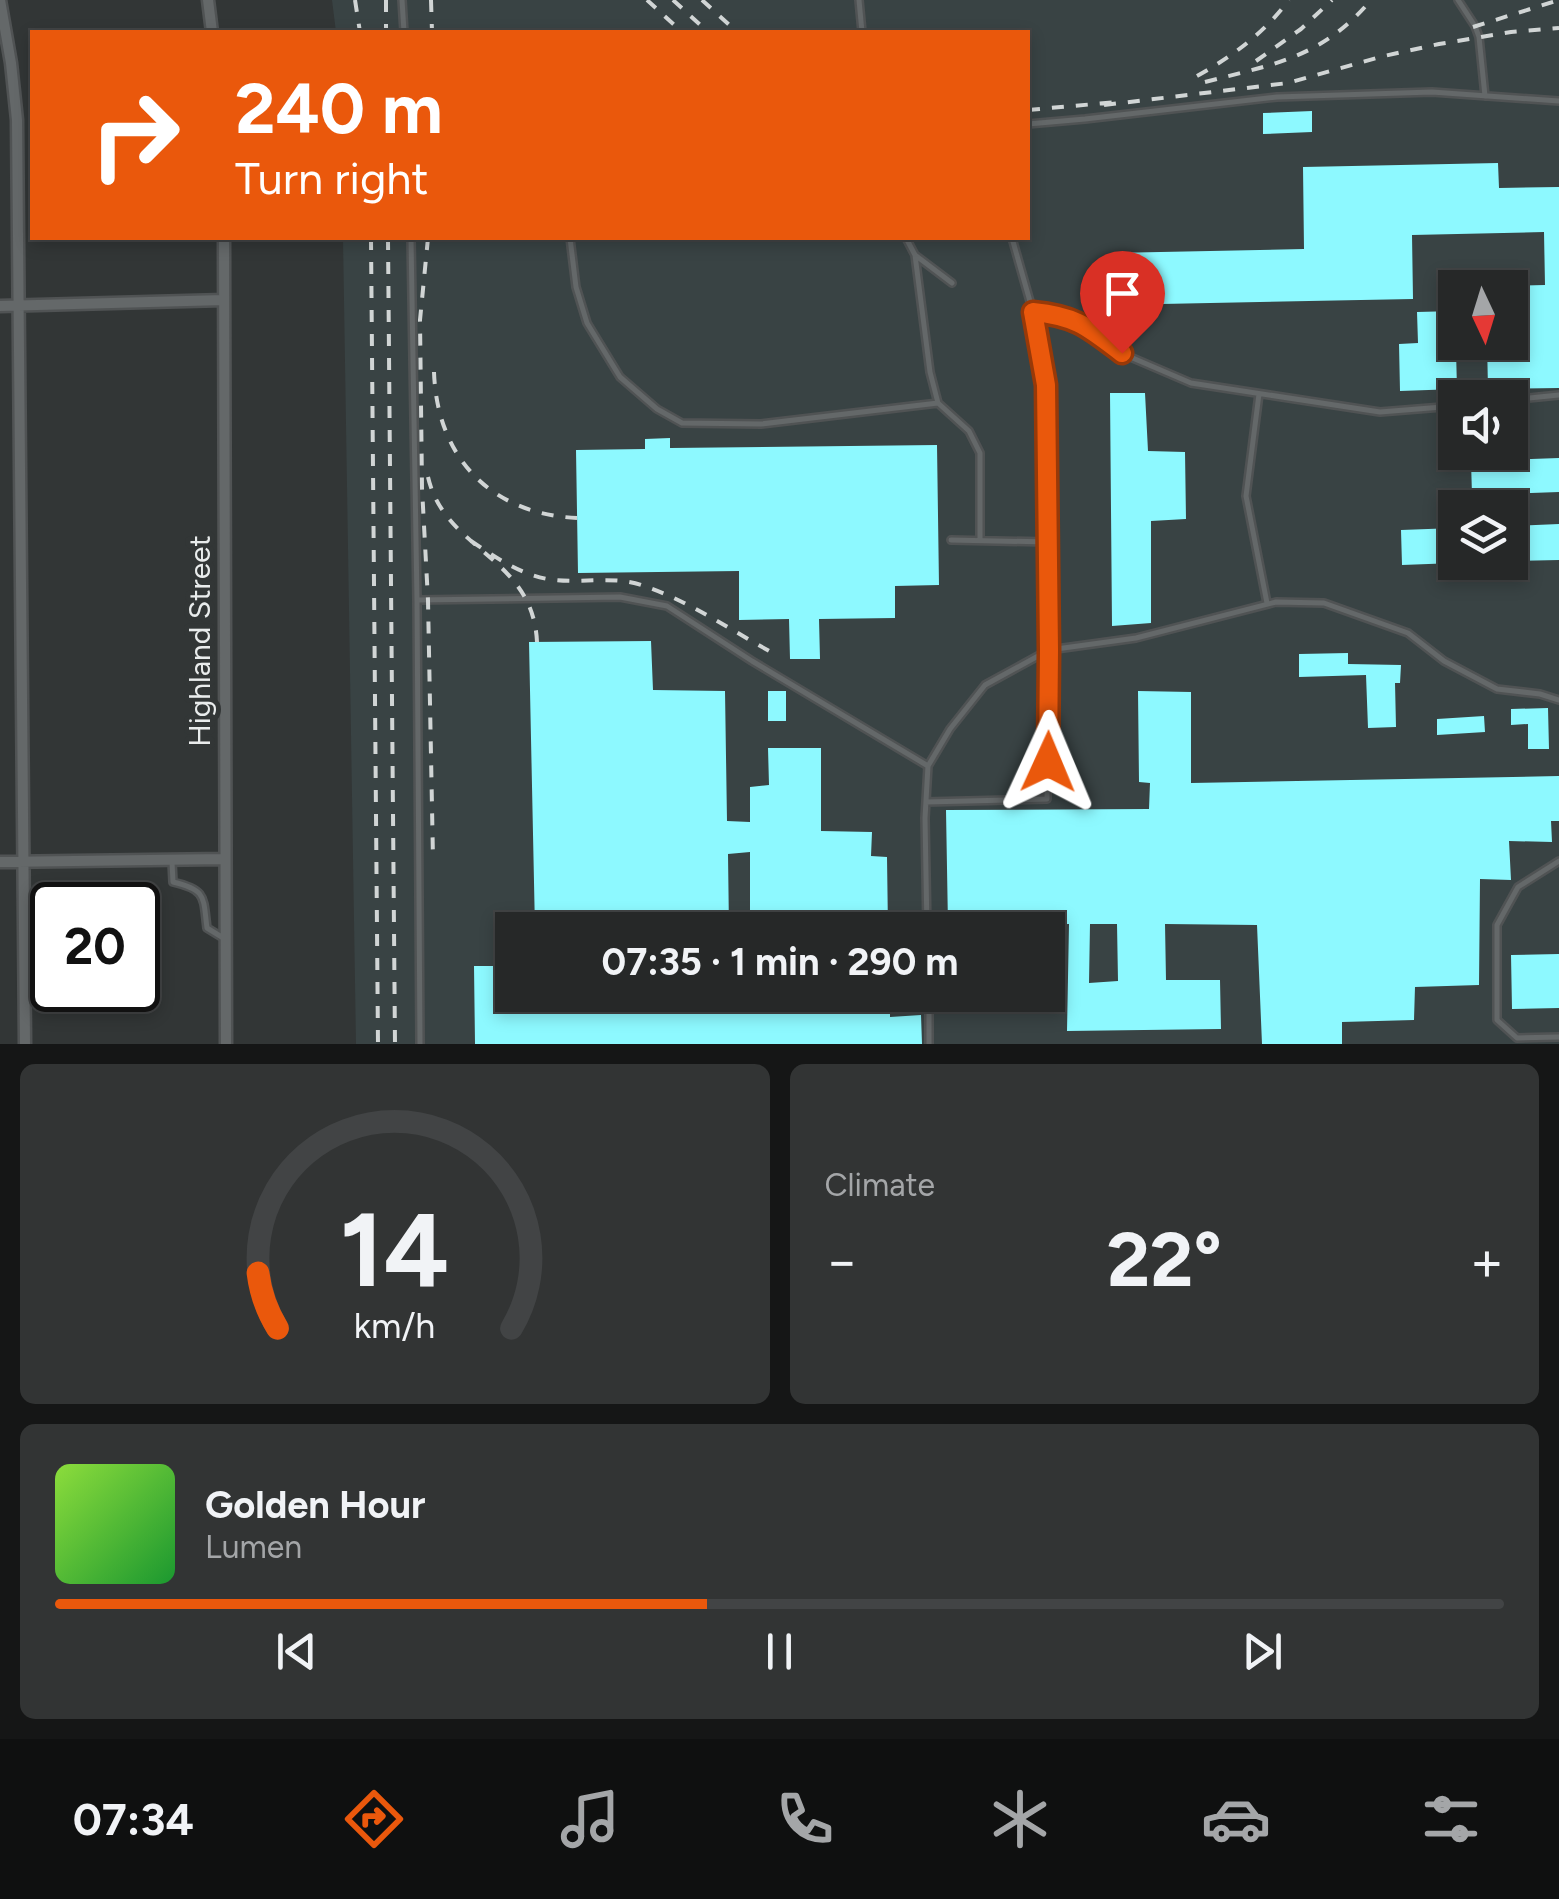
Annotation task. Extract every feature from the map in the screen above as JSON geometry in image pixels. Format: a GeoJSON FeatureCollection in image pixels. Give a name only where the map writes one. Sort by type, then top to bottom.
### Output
{"type":"FeatureCollection","features":[{"type":"Feature","properties":{"kind":"street"},"geometry":{"type":"LineString","coordinates":[[0,0],[17,120],[26,1044]]}},
{"type":"Feature","properties":{"kind":"street"},"geometry":{"type":"LineString","coordinates":[[208,0],[212,30]]}},
{"type":"Feature","properties":{"kind":"street","name":"Highland Street"},"geometry":{"type":"LineString","coordinates":[[224,240],[226,1044]]}},
{"type":"Feature","properties":{"kind":"street"},"geometry":{"type":"LineString","coordinates":[[0,306],[224,300]]}},
{"type":"Feature","properties":{"kind":"street"},"geometry":{"type":"LineString","coordinates":[[0,862],[224,859]]}},
{"type":"Feature","properties":{"kind":"lane"},"geometry":{"type":"LineString","coordinates":[[402,0],[404,30]]}},
{"type":"Feature","properties":{"kind":"lane"},"geometry":{"type":"LineString","coordinates":[[859,0],[862,30]]}},
{"type":"Feature","properties":{"kind":"lane"},"geometry":{"type":"LineString","coordinates":[[1458,0],[1479,36],[1484,96]]}},
{"type":"Feature","properties":{"kind":"lane"},"geometry":{"type":"LineString","coordinates":[[1030,124],[1277,97],[1432,92],[1559,101]]}},
{"type":"Feature","properties":{"kind":"lane"},"geometry":{"type":"LineString","coordinates":[[411,240],[420,1044]]}},
{"type":"Feature","properties":{"kind":"lane"},"geometry":{"type":"LineString","coordinates":[[570,240],[576,287],[586,323],[620,377],[657,409],[682,423],[761,424],[938,403]]}},
{"type":"Feature","properties":{"kind":"lane"},"geometry":{"type":"LineString","coordinates":[[907,240],[915,254],[930,372],[938,403],[969,431],[980,453],[980,539]]}},
{"type":"Feature","properties":{"kind":"lane"},"geometry":{"type":"LineString","coordinates":[[926,802],[1047,799],[1046,385],[1033,312],[1013,240]]}},
{"type":"Feature","properties":{"kind":"lane"},"geometry":{"type":"LineString","coordinates":[[915,254],[952,282]]}},
{"type":"Feature","properties":{"kind":"lane"},"geometry":{"type":"LineString","coordinates":[[1033,312],[1062,315],[1090,328],[1122,353],[1191,383],[1380,412],[1438,407]]}},
{"type":"Feature","properties":{"kind":"lane"},"geometry":{"type":"LineString","coordinates":[[1259,394],[1246,496],[1268,604]]}},
{"type":"Feature","properties":{"kind":"lane"},"geometry":{"type":"LineString","coordinates":[[1528,398],[1559,395]]}},
{"type":"Feature","properties":{"kind":"lane"},"geometry":{"type":"LineString","coordinates":[[951,540],[1048,542]]}},
{"type":"Feature","properties":{"kind":"lane"},"geometry":{"type":"LineString","coordinates":[[417,600],[620,597],[667,606],[928,766]]}},
{"type":"Feature","properties":{"kind":"lane"},"geometry":{"type":"LineString","coordinates":[[928,912],[928,766],[950,729],[985,685],[1049,650],[1136,638],[1276,602],[1324,603],[1408,634],[1444,661],[1497,690],[1559,700]]}},
{"type":"Feature","properties":{"kind":"lane"},"geometry":{"type":"LineString","coordinates":[[172,860],[173,882],[192,886],[203,896],[208,928],[225,939]]}},
{"type":"Feature","properties":{"kind":"lane"},"geometry":{"type":"LineString","coordinates":[[1559,861],[1518,886],[1497,925],[1497,1020],[1517,1038],[1559,1037]]}},
{"type":"Feature","properties":{"kind":"lane"},"geometry":{"type":"LineString","coordinates":[[928,1012],[929,1044]]}},
{"type":"Feature","properties":{"kind":"shaded area"},"geometry":{"type":"Polygon","coordinates":[[[332,0],[1559,0],[1559,1044],[356,1044],[343,240],[1030,240],[1030,30],[336,30],[332,0]]]}},
{"type":"Feature","properties":{"kind":"building"},"geometry":{"type":"Polygon","coordinates":[[[1312,111],[1312,132],[1263,134],[1263,113],[1312,111]]]}},
{"type":"Feature","properties":{"kind":"building"},"geometry":{"type":"Polygon","coordinates":[[[1498,163],[1499,188],[1559,187],[1559,388],[1528,388],[1528,380],[1488,380],[1487,360],[1528,360],[1528,285],[1545,285],[1544,232],[1412,235],[1413,299],[1112,305],[1111,253],[1304,249],[1303,167],[1498,163]]]}},
{"type":"Feature","properties":{"kind":"building"},"geometry":{"type":"Polygon","coordinates":[[[1438,311],[1438,360],[1456,360],[1457,380],[1438,380],[1438,390],[1400,391],[1399,344],[1418,343],[1417,312],[1438,311]]]}},
{"type":"Feature","properties":{"kind":"building"},"geometry":{"type":"Polygon","coordinates":[[[1110,393],[1145,393],[1148,451],[1185,452],[1186,519],[1151,521],[1151,623],[1112,626],[1110,393]]]}},
{"type":"Feature","properties":{"kind":"building"},"geometry":{"type":"Polygon","coordinates":[[[670,438],[670,448],[937,445],[939,585],[895,586],[895,618],[819,619],[820,659],[790,659],[789,619],[739,620],[739,571],[578,573],[576,450],[645,449],[645,439],[670,438]]]}},
{"type":"Feature","properties":{"kind":"building"},"geometry":{"type":"Polygon","coordinates":[[[1559,458],[1559,492],[1472,490],[1471,470],[1528,470],[1528,459],[1559,458]]]}},
{"type":"Feature","properties":{"kind":"building"},"geometry":{"type":"Polygon","coordinates":[[[1559,524],[1559,560],[1528,561],[1528,525],[1559,524]]]}},
{"type":"Feature","properties":{"kind":"building"},"geometry":{"type":"Polygon","coordinates":[[[1438,529],[1438,564],[1402,565],[1401,530],[1438,529]]]}},
{"type":"Feature","properties":{"kind":"building"},"geometry":{"type":"Polygon","coordinates":[[[651,641],[653,690],[725,691],[727,821],[750,822],[750,787],[769,785],[768,748],[821,748],[821,831],[872,832],[871,856],[887,857],[888,912],[750,912],[750,852],[728,854],[729,912],[535,912],[529,642],[651,641]]]}},
{"type":"Feature","properties":{"kind":"building"},"geometry":{"type":"Polygon","coordinates":[[[1348,653],[1348,664],[1401,665],[1400,683],[1395,683],[1396,727],[1368,728],[1366,675],[1299,677],[1299,654],[1348,653]]]}},
{"type":"Feature","properties":{"kind":"building"},"geometry":{"type":"Polygon","coordinates":[[[768,691],[786,691],[786,721],[768,721],[768,691]]]}},
{"type":"Feature","properties":{"kind":"building"},"geometry":{"type":"Polygon","coordinates":[[[1138,691],[1191,692],[1191,783],[1559,776],[1559,821],[1551,821],[1552,842],[1509,841],[1511,880],[1480,879],[1479,985],[1415,987],[1414,1020],[1342,1022],[1342,1044],[1262,1044],[1257,925],[1165,924],[1166,980],[1220,980],[1221,1029],[1067,1031],[1069,924],[1065,924],[1065,912],[948,912],[946,810],[1149,809],[1150,783],[1139,782],[1138,691]],[[1090,924],[1089,983],[1118,981],[1117,924],[1090,924]]]}},
{"type":"Feature","properties":{"kind":"building"},"geometry":{"type":"Polygon","coordinates":[[[1548,708],[1549,749],[1528,749],[1528,724],[1511,725],[1511,709],[1548,708]]]}},
{"type":"Feature","properties":{"kind":"building"},"geometry":{"type":"Polygon","coordinates":[[[1484,716],[1485,732],[1437,735],[1437,719],[1484,716]]]}},
{"type":"Feature","properties":{"kind":"building"},"geometry":{"type":"Polygon","coordinates":[[[1559,954],[1559,1008],[1512,1009],[1511,955],[1559,954]]]}},
{"type":"Feature","properties":{"kind":"building"},"geometry":{"type":"Polygon","coordinates":[[[474,966],[495,966],[495,1012],[890,1012],[890,1017],[921,1015],[922,1044],[475,1044],[474,966]]]}},
{"type":"Feature","properties":{"kind":"railway"},"geometry":{"type":"LineString","coordinates":[[355,0],[360,30]]}},
{"type":"Feature","properties":{"kind":"railway"},"geometry":{"type":"LineString","coordinates":[[386,0],[386,30]]}},
{"type":"Feature","properties":{"kind":"railway"},"geometry":{"type":"LineString","coordinates":[[431,0],[432,30]]}},
{"type":"Feature","properties":{"kind":"railway"},"geometry":{"type":"LineString","coordinates":[[647,0],[680,30]]}},
{"type":"Feature","properties":{"kind":"railway"},"geometry":{"type":"LineString","coordinates":[[673,0],[706,30]]}},
{"type":"Feature","properties":{"kind":"railway"},"geometry":{"type":"LineString","coordinates":[[702,0],[735,30]]}},
{"type":"Feature","properties":{"kind":"railway"},"geometry":{"type":"LineString","coordinates":[[1197,76],[1247,43],[1289,0]]}},
{"type":"Feature","properties":{"kind":"railway"},"geometry":{"type":"LineString","coordinates":[[1256,61],[1301,29],[1332,0]]}},
{"type":"Feature","properties":{"kind":"railway"},"geometry":{"type":"LineString","coordinates":[[1205,82],[1275,63],[1315,47],[1334,35],[1371,0]]}},
{"type":"Feature","properties":{"kind":"railway"},"geometry":{"type":"LineString","coordinates":[[1473,27],[1559,0]]}},
{"type":"Feature","properties":{"kind":"railway"},"geometry":{"type":"LineString","coordinates":[[1104,105],[1288,83],[1439,44],[1559,28]]}},
{"type":"Feature","properties":{"kind":"railway"},"geometry":{"type":"LineString","coordinates":[[1030,110],[1117,102]]}},
{"type":"Feature","properties":{"kind":"railway"},"geometry":{"type":"LineString","coordinates":[[371,240],[378,1044]]}},
{"type":"Feature","properties":{"kind":"railway"},"geometry":{"type":"LineString","coordinates":[[388,240],[395,1044]]}},
{"type":"Feature","properties":{"kind":"railway"},"geometry":{"type":"LineString","coordinates":[[428,240],[420,320],[433,859]]}},
{"type":"Feature","properties":{"kind":"railway"},"geometry":{"type":"LineString","coordinates":[[434,372],[437,403],[446,431],[474,476],[519,506],[577,518]]}},
{"type":"Feature","properties":{"kind":"railway"},"geometry":{"type":"LineString","coordinates":[[428,477],[437,502],[452,522],[521,590],[532,613],[537,642]]}},
{"type":"Feature","properties":{"kind":"railway"},"geometry":{"type":"LineString","coordinates":[[471,541],[511,566],[543,578],[620,581],[658,591],[773,653]]}},
{"type":"Feature","properties":{"kind":"route"},"geometry":{"type":"LineString","coordinates":[[1048,762],[1046,385],[1033,312],[1062,315],[1090,328],[1122,353]]}}]}
